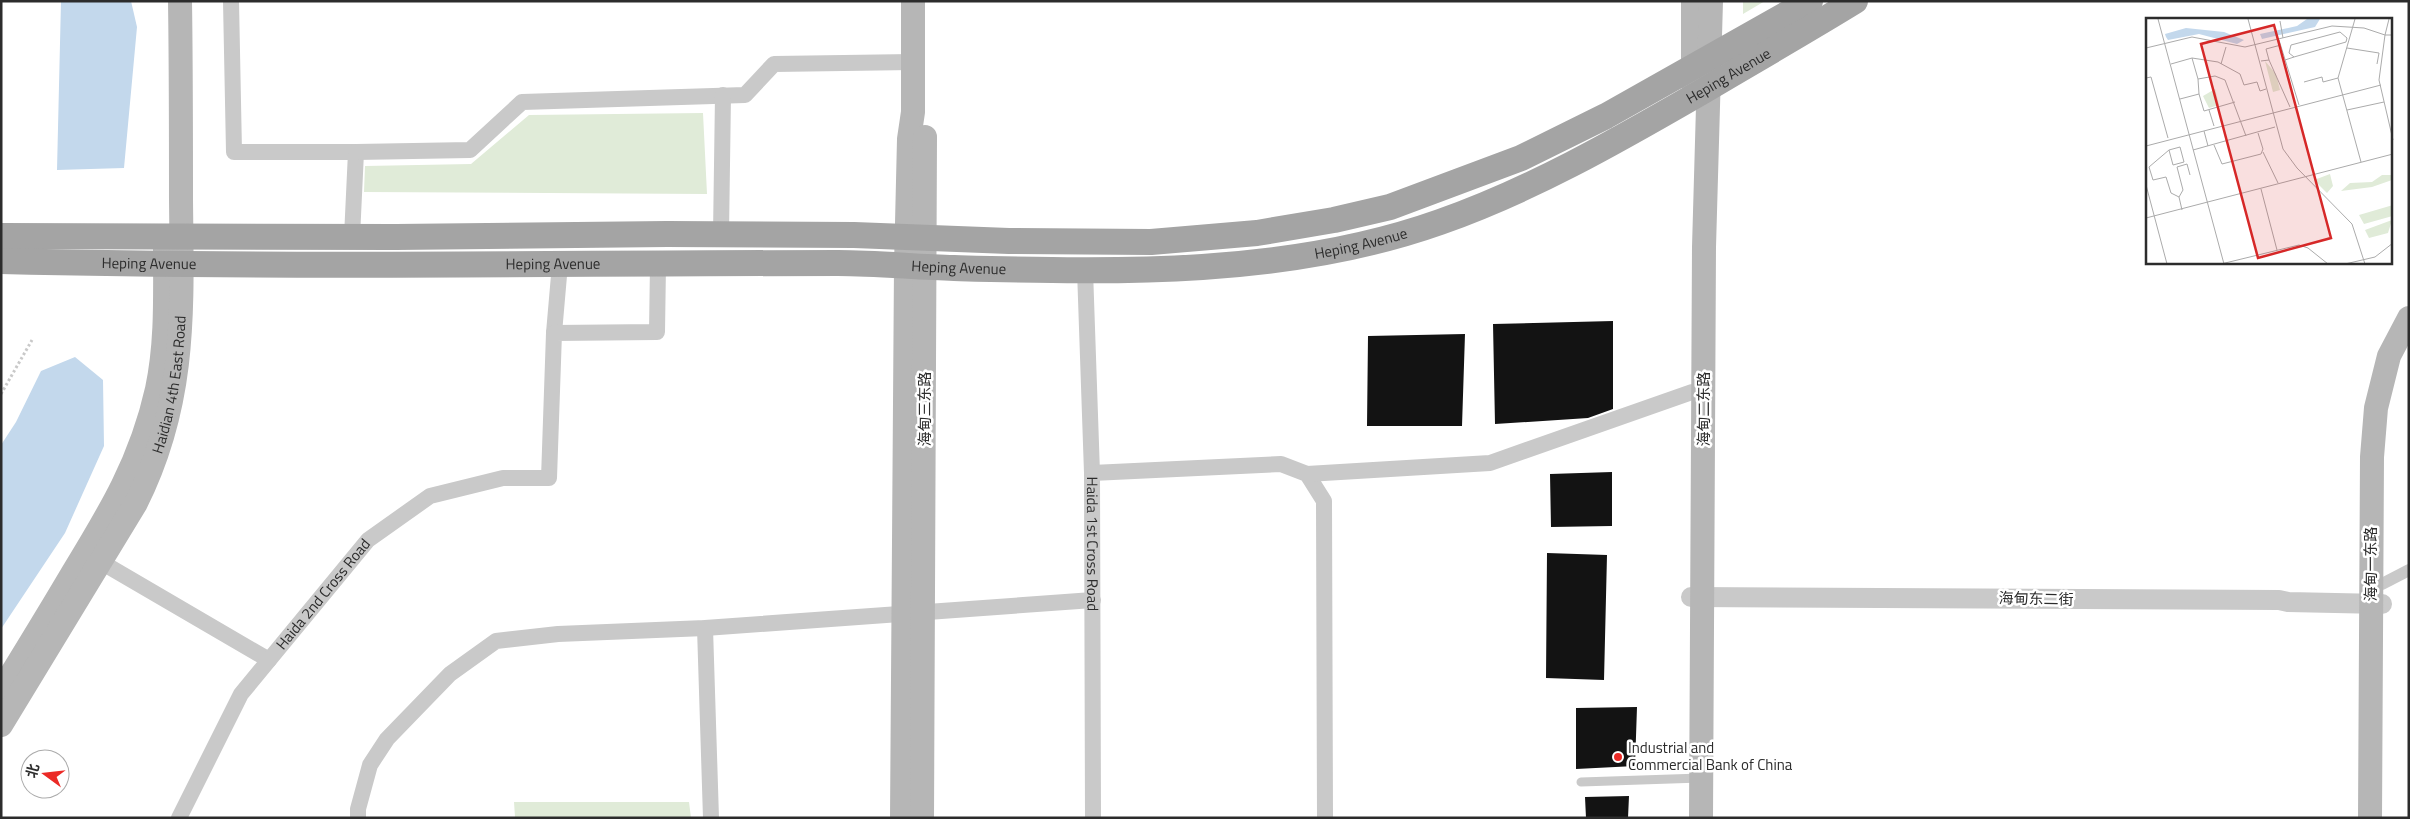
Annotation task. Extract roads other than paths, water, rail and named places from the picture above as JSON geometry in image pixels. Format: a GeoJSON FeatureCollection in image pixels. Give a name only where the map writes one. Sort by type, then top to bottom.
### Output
{"type":"FeatureCollection","features":[{"type":"Feature","properties":{"kind":"main road","name":"Haidian 4th East Road"},"geometry":{"type":"LineString","coordinates":[[1,725],[143,490],[166,428],[180,353],[182,315],[174,264],[168,1]]}},
{"type":"Feature","properties":{"kind":"main road","name":"Haidian 4th East Road"},"geometry":{"type":"LineString","coordinates":[[173,237],[180,1]]}},
{"type":"Feature","properties":{"kind":"main road"},"geometry":{"type":"LineString","coordinates":[[913,1],[916,239],[914,614],[922,818]]}},
{"type":"Feature","properties":{"kind":"main road"},"geometry":{"type":"LineString","coordinates":[[916,239],[923,1]]}},
{"type":"Feature","properties":{"kind":"main road","name":"海甸二东路"},"geometry":{"type":"LineString","coordinates":[[1693,1],[1702,62]]}},
{"type":"Feature","properties":{"kind":"main road","name":"海甸二东路"},"geometry":{"type":"LineString","coordinates":[[1697,593],[1692,392],[1702,62],[1712,1]]}},
{"type":"Feature","properties":{"kind":"main road","name":"Heping Avenue"},"geometry":{"type":"LineString","coordinates":[[1,236],[352,237],[721,234],[1151,242],[1257,233],[1334,220],[1390,207],[1521,158],[1577,131],[1810,1]]}},
{"type":"Feature","properties":{"kind":"main road","name":"Heping Avenue"},"geometry":{"type":"LineString","coordinates":[[1,262],[236,266],[851,263],[1085,270],[1167,270],[1289,257],[1340,248],[1439,222],[1534,183],[1576,162],[1701,92],[1855,1]]}},
{"type":"Feature","properties":{"kind":"main road","name":"海甸二东路"},"geometry":{"type":"LineString","coordinates":[[1701,92],[1704,247],[1697,593],[1696,778],[1701,818]]}},
{"type":"Feature","properties":{"kind":"main road","name":"Haidian 4th East Road"},"geometry":{"type":"LineString","coordinates":[[1,691],[97,534],[124,485],[137,456],[152,408],[161,364],[165,314],[174,264]]}},
{"type":"Feature","properties":{"kind":"main road","name":"海甸一东路"},"geometry":{"type":"LineString","coordinates":[[2382,818],[2378,596],[2372,457],[2376,408],[2389,356],[2409,318]]}},
{"type":"Feature","properties":{"kind":"main road","name":"海甸一东路"},"geometry":{"type":"LineString","coordinates":[[2370,818],[2382,458],[2386,408],[2400,359],[2409,342]]}},
{"type":"Feature","properties":{"kind":"main road"},"geometry":{"type":"LineString","coordinates":[[902,818],[914,614]]}},
{"type":"Feature","properties":{"kind":"main road","name":"海甸二东路"},"geometry":{"type":"LineString","coordinates":[[1690,818],[1696,778]]}},
{"type":"Feature","properties":{"kind":"street"},"geometry":{"type":"LineString","coordinates":[[231,1],[234,152],[470,150],[522,102],[745,95],[774,64],[913,62]]}},
{"type":"Feature","properties":{"kind":"street"},"geometry":{"type":"LineString","coordinates":[[721,234],[723,95]]}},
{"type":"Feature","properties":{"kind":"street"},"geometry":{"type":"LineString","coordinates":[[352,237],[356,152]]}},
{"type":"Feature","properties":{"kind":"street"},"geometry":{"type":"LineString","coordinates":[[560,264],[554,333],[657,332],[658,265]]}},
{"type":"Feature","properties":{"kind":"street","name":"Haida 1st Cross Road"},"geometry":{"type":"LineString","coordinates":[[1085,270],[1092,472],[1093,818]]}},
{"type":"Feature","properties":{"kind":"street","name":"Haida 2nd Cross Road"},"geometry":{"type":"LineString","coordinates":[[179,818],[241,694],[368,540],[430,496],[503,478],[549,478],[554,333]]}},
{"type":"Feature","properties":{"kind":"street"},"geometry":{"type":"LineString","coordinates":[[1092,472],[1281,464],[1307,474],[1490,463],[1692,392]]}},
{"type":"Feature","properties":{"kind":"street"},"geometry":{"type":"LineString","coordinates":[[1307,474],[1324,501],[1325,818]]}},
{"type":"Feature","properties":{"kind":"street"},"geometry":{"type":"LineString","coordinates":[[101,562],[269,660]]}},
{"type":"Feature","properties":{"kind":"street"},"geometry":{"type":"LineString","coordinates":[[2378,596],[2409,570]]}},
{"type":"Feature","properties":{"kind":"street","name":"海甸东二街"},"geometry":{"type":"LineString","coordinates":[[1697,593],[2279,600],[2288,602],[2378,596]]}},
{"type":"Feature","properties":{"kind":"street"},"geometry":{"type":"LineString","coordinates":[[358,818],[358,809],[370,765],[387,739],[450,674],[496,641],[558,634],[706,628],[1093,600]]}},
{"type":"Feature","properties":{"kind":"street"},"geometry":{"type":"LineString","coordinates":[[706,628],[711,818]]}},
{"type":"Feature","properties":{"kind":"lane"},"geometry":{"type":"LineString","coordinates":[[1582,782],[1696,778]]}},
{"type":"Feature","properties":{"kind":"water"},"geometry":{"type":"Polygon","coordinates":[[[61,1],[131,1],[137,27],[124,168],[57,170],[61,1]]]}},
{"type":"Feature","properties":{"kind":"water"},"geometry":{"type":"Polygon","coordinates":[[[75,357],[103,380],[104,446],[65,533],[1,629],[1,445],[16,422],[41,371],[75,357]]]}},
{"type":"Feature","properties":{"kind":"place","name":"Industrial and Commercial Bank of China"},"geometry":{"type":"Point","coordinates":[1618,757]}}]}
